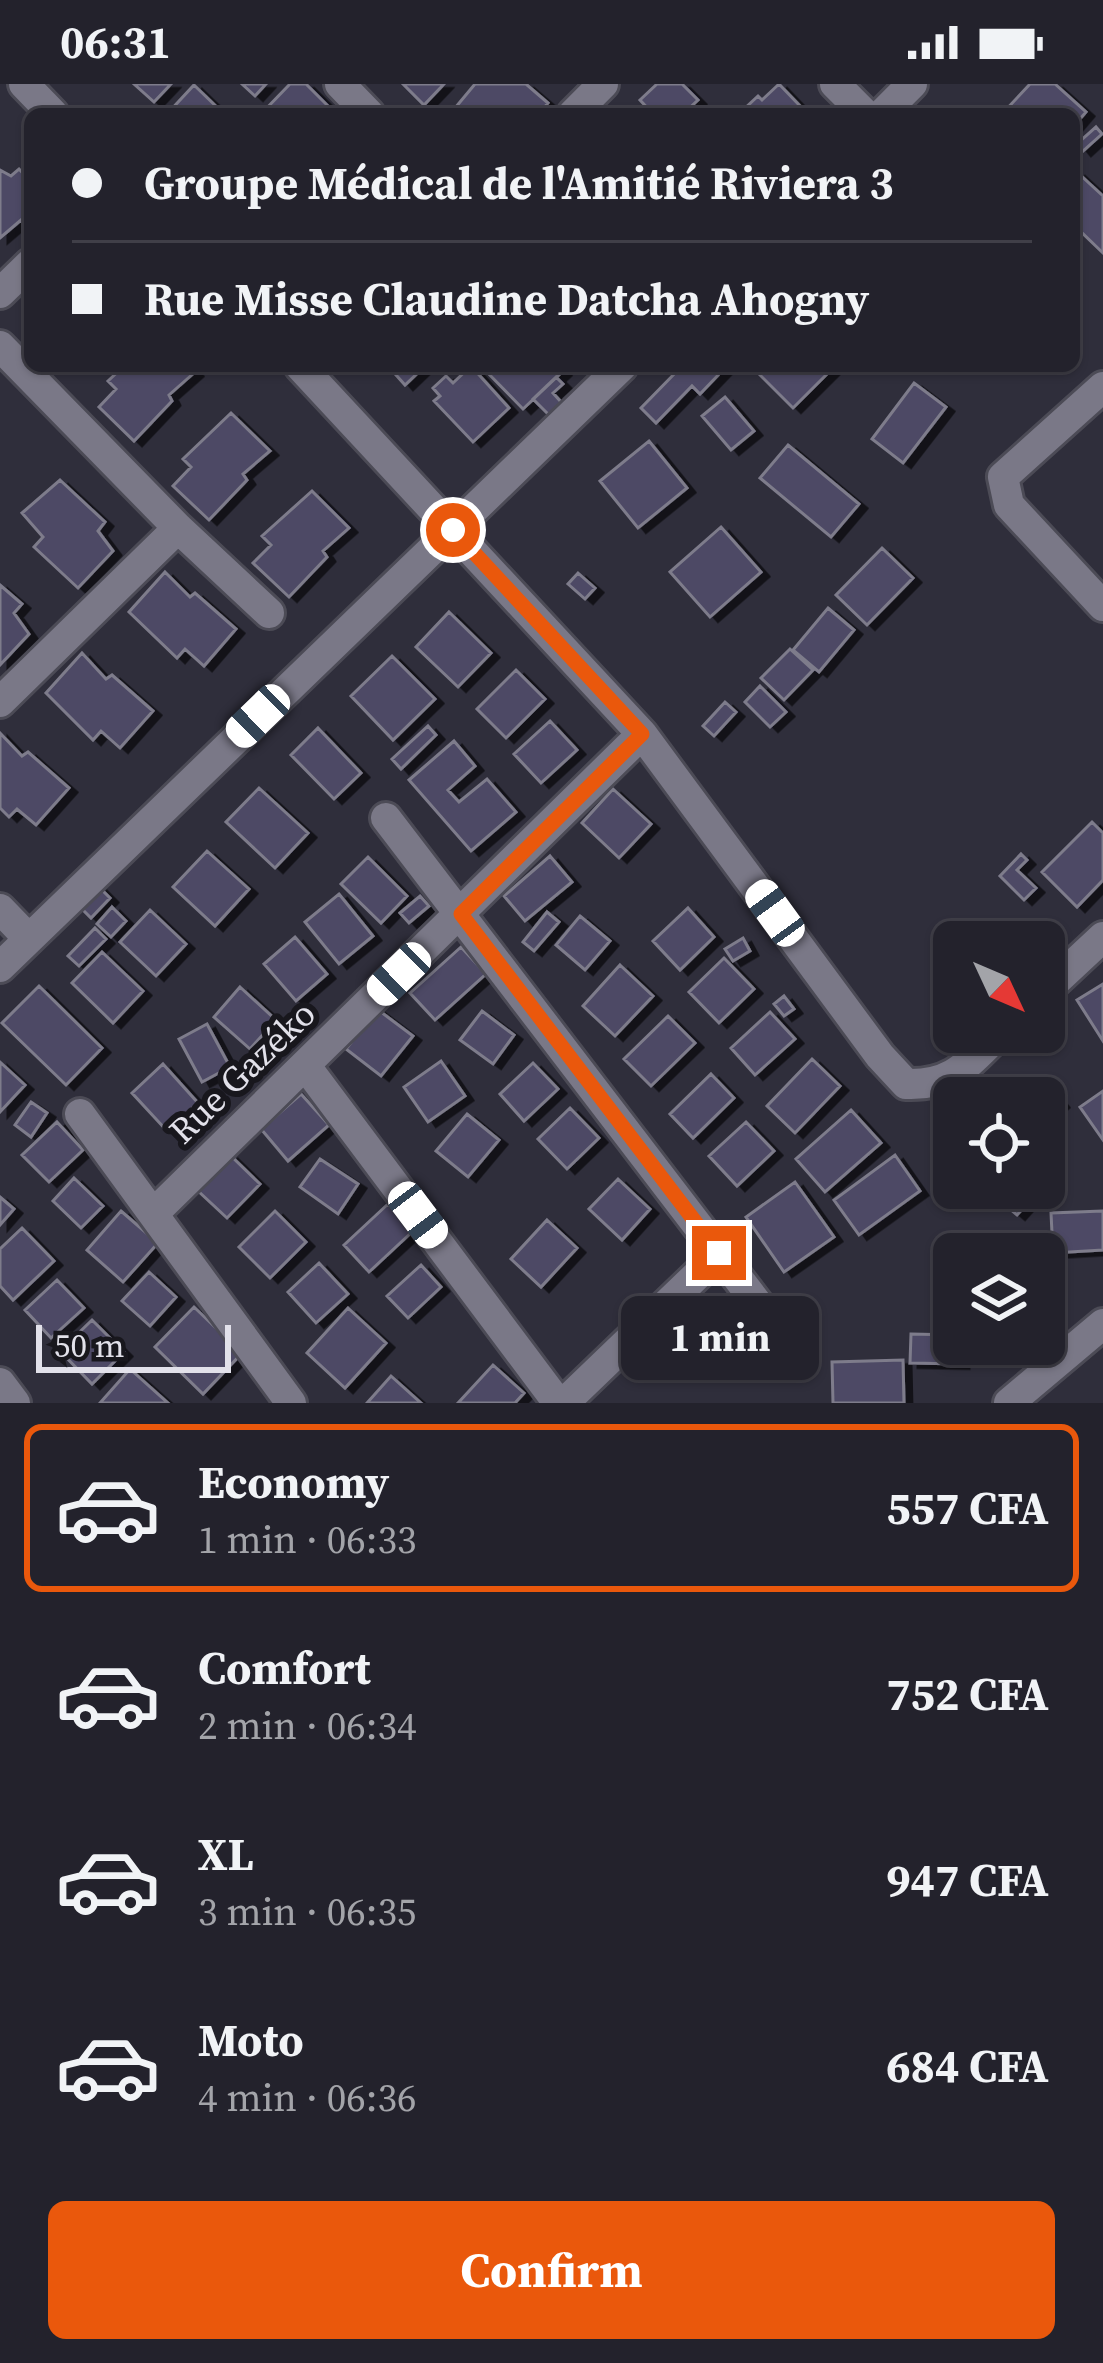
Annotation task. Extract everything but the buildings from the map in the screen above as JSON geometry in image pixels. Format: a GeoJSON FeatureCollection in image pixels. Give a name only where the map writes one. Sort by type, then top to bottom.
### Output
{"type":"FeatureCollection","features":[{"type":"Feature","properties":{"kind":"street"},"geometry":{"type":"LineString","coordinates":[[24,84],[47,108]]}},
{"type":"Feature","properties":{"kind":"street"},"geometry":{"type":"LineString","coordinates":[[340,84],[363,108]]}},
{"type":"Feature","properties":{"kind":"street"},"geometry":{"type":"LineString","coordinates":[[579,108],[603,84]]}},
{"type":"Feature","properties":{"kind":"street"},"geometry":{"type":"LineString","coordinates":[[860,104],[912,84]]}},
{"type":"Feature","properties":{"kind":"street"},"geometry":{"type":"LineString","coordinates":[[0,293],[24,270]]}},
{"type":"Feature","properties":{"kind":"street"},"geometry":{"type":"LineString","coordinates":[[0,346],[24,371]]}},
{"type":"Feature","properties":{"kind":"street"},"geometry":{"type":"LineString","coordinates":[[25,372],[269,613]]}},
{"type":"Feature","properties":{"kind":"street"},"geometry":{"type":"LineString","coordinates":[[309,372],[642,734],[880,1056],[906,1084],[952,1078],[979,1053]]}},
{"type":"Feature","properties":{"kind":"street"},"geometry":{"type":"LineString","coordinates":[[0,967],[616,372]]}},
{"type":"Feature","properties":{"kind":"street"},"geometry":{"type":"LineString","coordinates":[[1103,387],[1003,477],[1010,505],[1103,606]]}},
{"type":"Feature","properties":{"kind":"street"},"geometry":{"type":"LineString","coordinates":[[0,702],[178,528]]}},
{"type":"Feature","properties":{"kind":"street","name":"Rue Gazéko"},"geometry":{"type":"LineString","coordinates":[[153,1214],[642,734]]}},
{"type":"Feature","properties":{"kind":"street"},"geometry":{"type":"LineString","coordinates":[[386,818],[773,1324]]}},
{"type":"Feature","properties":{"kind":"street"},"geometry":{"type":"LineString","coordinates":[[0,909],[28,938]]}},
{"type":"Feature","properties":{"kind":"street"},"geometry":{"type":"LineString","coordinates":[[1065,972],[1103,937]]}},
{"type":"Feature","properties":{"kind":"street"},"geometry":{"type":"LineString","coordinates":[[305,1065],[561,1403],[719,1253]]}},
{"type":"Feature","properties":{"kind":"street"},"geometry":{"type":"LineString","coordinates":[[80,1114],[280,1399]]}},
{"type":"Feature","properties":{"kind":"street"},"geometry":{"type":"LineString","coordinates":[[1009,1403],[1103,1324]]}},
{"type":"Feature","properties":{"kind":"street"},"geometry":{"type":"LineString","coordinates":[[0,1383],[15,1403]]}},
{"type":"Feature","properties":{"kind":"route"},"geometry":{"type":"LineString","coordinates":[[453,530],[642,734],[461,914],[719,1253]]}}]}
